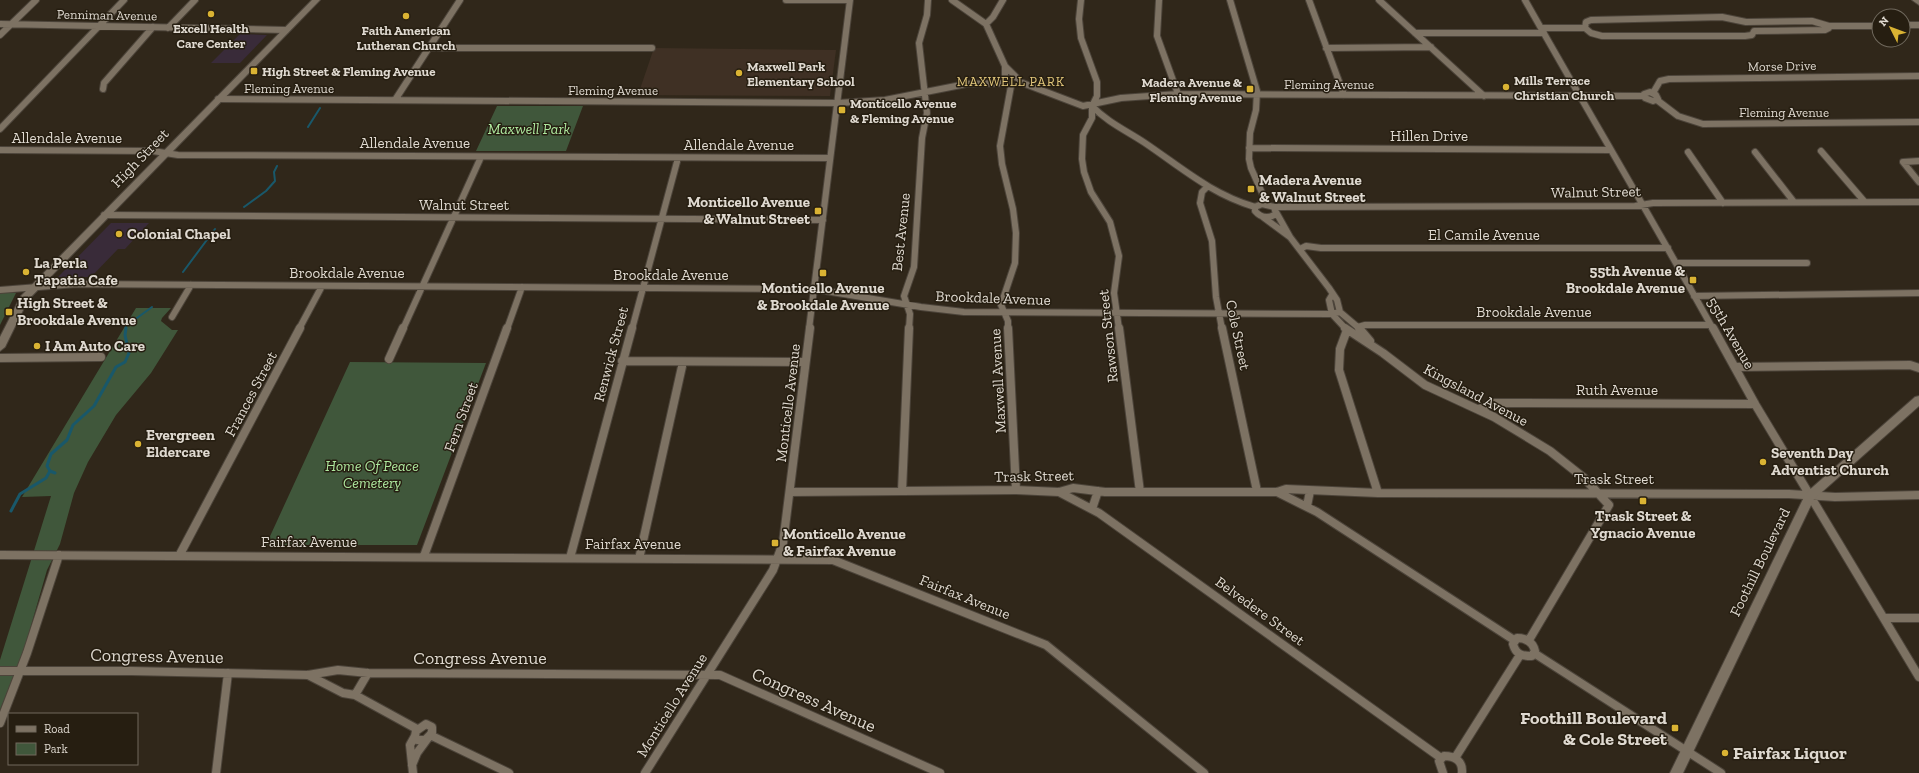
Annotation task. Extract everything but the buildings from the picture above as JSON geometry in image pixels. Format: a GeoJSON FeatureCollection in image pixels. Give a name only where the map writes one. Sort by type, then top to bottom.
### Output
{"type":"FeatureCollection","features":[{"type":"Feature","properties":{"kind":"main road","name":"High Street"},"geometry":{"type":"LineString","coordinates":[[0,348],[24,298],[316,0]]}},
{"type":"Feature","properties":{"kind":"main road"},"geometry":{"type":"LineString","coordinates":[[1916,0],[1919,3]]}},
{"type":"Feature","properties":{"kind":"main road","name":"Foothill Boulevard"},"geometry":{"type":"LineString","coordinates":[[1676,773],[1810,496],[1919,400]]}},
{"type":"Feature","properties":{"kind":"street"},"geometry":{"type":"LineString","coordinates":[[0,35],[36,0]]}},
{"type":"Feature","properties":{"kind":"street"},"geometry":{"type":"LineString","coordinates":[[0,129],[124,0]]}},
{"type":"Feature","properties":{"kind":"street"},"geometry":{"type":"LineString","coordinates":[[168,28],[196,0]]}},
{"type":"Feature","properties":{"kind":"street"},"geometry":{"type":"LineString","coordinates":[[395,100],[431,48],[460,0]]}},
{"type":"Feature","properties":{"kind":"street"},"geometry":{"type":"LineString","coordinates":[[786,0],[850,0]]}},
{"type":"Feature","properties":{"kind":"street","name":"Monticello Avenue"},"geometry":{"type":"LineString","coordinates":[[645,773],[772,570],[783,544],[850,0]]}},
{"type":"Feature","properties":{"kind":"street","name":"Best Avenue"},"geometry":{"type":"LineString","coordinates":[[902,491],[910,314],[904,296],[914,267],[922,138],[927,113],[926,93],[919,43],[927,15],[928,0]]}},
{"type":"Feature","properties":{"kind":"street"},"geometry":{"type":"LineString","coordinates":[[952,0],[986,24],[1005,66],[1018,80],[1083,106],[1092,106],[1101,116],[1152,148],[1206,188],[1255,207],[1258,205],[1267,204]]}},
{"type":"Feature","properties":{"kind":"street"},"geometry":{"type":"LineString","coordinates":[[986,24],[996,13],[1003,0]]}},
{"type":"Feature","properties":{"kind":"street","name":"Rawson Street"},"geometry":{"type":"LineString","coordinates":[[1081,0],[1081,38],[1097,82],[1097,96],[1092,106],[1092,118],[1086,127],[1082,140],[1082,159],[1084,172],[1092,192],[1104,209],[1115,237],[1119,256],[1114,293],[1140,492]]}},
{"type":"Feature","properties":{"kind":"street"},"geometry":{"type":"LineString","coordinates":[[1159,0],[1158,36],[1178,94]]}},
{"type":"Feature","properties":{"kind":"street"},"geometry":{"type":"LineString","coordinates":[[1230,0],[1257,91],[1256,110],[1249,148],[1251,168],[1267,204],[1275,209],[1271,217],[1263,217]]}},
{"type":"Feature","properties":{"kind":"street"},"geometry":{"type":"LineString","coordinates":[[1309,0],[1344,95]]}},
{"type":"Feature","properties":{"kind":"street"},"geometry":{"type":"LineString","coordinates":[[1379,0],[1484,96]]}},
{"type":"Feature","properties":{"kind":"street","name":"55th Avenue"},"geometry":{"type":"LineString","coordinates":[[1525,0],[1610,150],[1644,205],[1755,404],[1919,677]]}},
{"type":"Feature","properties":{"kind":"street"},"geometry":{"type":"LineString","coordinates":[[1585,28],[1584,24],[1591,20],[1722,17],[1746,22],[1812,21],[1829,26],[1871,26]]}},
{"type":"Feature","properties":{"kind":"street"},"geometry":{"type":"LineString","coordinates":[[1746,22],[1754,31],[1826,30],[1829,26]]}},
{"type":"Feature","properties":{"kind":"street"},"geometry":{"type":"LineString","coordinates":[[1784,22],[1792,31]]}},
{"type":"Feature","properties":{"kind":"street","name":"Penniman Avenue"},"geometry":{"type":"LineString","coordinates":[[0,24],[286,30]]}},
{"type":"Feature","properties":{"kind":"street"},"geometry":{"type":"LineString","coordinates":[[102,89],[104,83],[153,27]]}},
{"type":"Feature","properties":{"kind":"street"},"geometry":{"type":"LineString","coordinates":[[1415,33],[1543,31],[1585,28],[1591,33],[1602,36],[1745,36],[1752,35],[1754,31]]}},
{"type":"Feature","properties":{"kind":"street"},"geometry":{"type":"LineString","coordinates":[[1326,48],[1431,47]]}},
{"type":"Feature","properties":{"kind":"street"},"geometry":{"type":"LineString","coordinates":[[431,48],[652,48]]}},
{"type":"Feature","properties":{"kind":"street"},"geometry":{"type":"LineString","coordinates":[[1005,66],[1004,74],[1007,83],[1018,85],[1018,80]]}},
{"type":"Feature","properties":{"kind":"street","name":"Morse Drive"},"geometry":{"type":"LineString","coordinates":[[1653,93],[1660,80],[1669,79],[1919,76]]}},
{"type":"Feature","properties":{"kind":"street","name":"Fleming Avenue"},"geometry":{"type":"LineString","coordinates":[[218,99],[838,103],[885,100],[966,84],[1007,83]]}},
{"type":"Feature","properties":{"kind":"street","name":"Maxwell Avenue"},"geometry":{"type":"LineString","coordinates":[[1007,83],[1000,146],[1002,164],[1013,208],[1016,248],[1015,263],[1001,305],[1008,321],[1016,490]]}},
{"type":"Feature","properties":{"kind":"street"},"geometry":{"type":"LineString","coordinates":[[1647,92],[1653,93],[1658,97],[1657,100],[1650,100],[1644,96],[1647,92]]}},
{"type":"Feature","properties":{"kind":"street","name":"Fleming Avenue"},"geometry":{"type":"LineString","coordinates":[[1092,106],[1110,99],[1145,95],[1178,94],[1644,96]]}},
{"type":"Feature","properties":{"kind":"street","name":"Fleming Avenue"},"geometry":{"type":"LineString","coordinates":[[1657,100],[1675,115],[1689,121],[1703,124],[1919,122]]}},
{"type":"Feature","properties":{"kind":"street","name":"Hillen Drive"},"geometry":{"type":"LineString","coordinates":[[1249,148],[1610,150]]}},
{"type":"Feature","properties":{"kind":"street","name":"Allendale Avenue"},"geometry":{"type":"LineString","coordinates":[[0,150],[153,151],[178,155],[830,158]]}},
{"type":"Feature","properties":{"kind":"street"},"geometry":{"type":"LineString","coordinates":[[1821,151],[1864,201]]}},
{"type":"Feature","properties":{"kind":"street"},"geometry":{"type":"LineString","coordinates":[[1688,152],[1723,203]]}},
{"type":"Feature","properties":{"kind":"street"},"geometry":{"type":"LineString","coordinates":[[1755,152],[1794,202]]}},
{"type":"Feature","properties":{"kind":"street"},"geometry":{"type":"LineString","coordinates":[[389,359],[480,157]]}},
{"type":"Feature","properties":{"kind":"street","name":"Renwick Street"},"geometry":{"type":"LineString","coordinates":[[570,558],[678,158]]}},
{"type":"Feature","properties":{"kind":"street"},"geometry":{"type":"LineString","coordinates":[[1919,161],[1903,162],[1919,182]]}},
{"type":"Feature","properties":{"kind":"street","name":"Cole Street"},"geometry":{"type":"LineString","coordinates":[[1206,188],[1200,192],[1199,198],[1202,212],[1210,232],[1215,255],[1215,292],[1257,492]]}},
{"type":"Feature","properties":{"kind":"street","name":"Walnut Street"},"geometry":{"type":"LineString","coordinates":[[1275,209],[1644,205],[1653,203],[1864,201],[1919,202]]}},
{"type":"Feature","properties":{"kind":"street","name":"Kingsland Avenue"},"geometry":{"type":"LineString","coordinates":[[1255,207],[1256,213],[1290,237],[1300,249],[1337,300],[1340,312],[1353,330]]}},
{"type":"Feature","properties":{"kind":"street","name":"Kingsland Avenue"},"geometry":{"type":"LineString","coordinates":[[1275,209],[1290,237]]}},
{"type":"Feature","properties":{"kind":"street","name":"Walnut Street"},"geometry":{"type":"LineString","coordinates":[[104,215],[822,220]]}},
{"type":"Feature","properties":{"kind":"street","name":"El Camile Avenue"},"geometry":{"type":"LineString","coordinates":[[1300,249],[1306,246],[1321,248],[1668,248]]}},
{"type":"Feature","properties":{"kind":"street"},"geometry":{"type":"LineString","coordinates":[[1676,263],[1807,263]]}},
{"type":"Feature","properties":{"kind":"street","name":"Brookdale Avenue"},"geometry":{"type":"LineString","coordinates":[[0,290],[14,290],[58,284],[814,289],[907,305],[964,312],[1332,314],[1340,312]]}},
{"type":"Feature","properties":{"kind":"street"},"geometry":{"type":"LineString","coordinates":[[172,317],[191,285]]}},
{"type":"Feature","properties":{"kind":"street","name":"Frances Street"},"geometry":{"type":"LineString","coordinates":[[179,556],[322,286]]}},
{"type":"Feature","properties":{"kind":"street","name":"Fern Street"},"geometry":{"type":"LineString","coordinates":[[424,556],[522,287]]}},
{"type":"Feature","properties":{"kind":"street"},"geometry":{"type":"LineString","coordinates":[[1694,296],[1919,293]]}},
{"type":"Feature","properties":{"kind":"street"},"geometry":{"type":"LineString","coordinates":[[1332,295],[1329,300],[1332,314]]}},
{"type":"Feature","properties":{"kind":"street","name":"Kingsland Avenue"},"geometry":{"type":"LineString","coordinates":[[1332,314],[1426,386],[1479,409],[1547,449],[1602,493]]}},
{"type":"Feature","properties":{"kind":"street","name":"Brookdale Avenue"},"geometry":{"type":"LineString","coordinates":[[1353,330],[1365,325],[1710,325]]}},
{"type":"Feature","properties":{"kind":"street"},"geometry":{"type":"LineString","coordinates":[[1353,330],[1347,340],[1342,342],[1338,356],[1339,370],[1378,493]]}},
{"type":"Feature","properties":{"kind":"street"},"geometry":{"type":"LineString","coordinates":[[0,358],[100,357]]}},
{"type":"Feature","properties":{"kind":"street"},"geometry":{"type":"LineString","coordinates":[[622,361],[805,362]]}},
{"type":"Feature","properties":{"kind":"street"},"geometry":{"type":"LineString","coordinates":[[640,559],[683,362]]}},
{"type":"Feature","properties":{"kind":"street"},"geometry":{"type":"LineString","coordinates":[[1735,367],[1910,365],[1919,368]]}},
{"type":"Feature","properties":{"kind":"street","name":"Ruth Avenue"},"geometry":{"type":"LineString","coordinates":[[1479,409],[1494,403],[1755,404]]}},
{"type":"Feature","properties":{"kind":"street","name":"Trask Street"},"geometry":{"type":"LineString","coordinates":[[790,492],[1016,490],[1059,492],[1073,488],[1098,491],[1140,492],[1277,492],[1286,489],[1378,493],[1602,493],[1835,497],[1919,495]]}},
{"type":"Feature","properties":{"kind":"street"},"geometry":{"type":"LineString","coordinates":[[1092,509],[1098,491]]}},
{"type":"Feature","properties":{"kind":"street"},"geometry":{"type":"LineString","coordinates":[[1310,491],[1307,506],[1514,640]]}},
{"type":"Feature","properties":{"kind":"street","name":"Belvedere Street"},"geometry":{"type":"LineString","coordinates":[[1059,492],[1092,509],[1441,758]]}},
{"type":"Feature","properties":{"kind":"street","name":"Trask Street"},"geometry":{"type":"LineString","coordinates":[[1277,492],[1286,498],[1307,506]]}},
{"type":"Feature","properties":{"kind":"street"},"geometry":{"type":"LineString","coordinates":[[1529,640],[1609,505],[1602,493]]}},
{"type":"Feature","properties":{"kind":"street","name":"Fairfax Avenue"},"geometry":{"type":"LineString","coordinates":[[0,555],[424,556],[833,560],[1046,644],[1204,773]]}},
{"type":"Feature","properties":{"kind":"street"},"geometry":{"type":"LineString","coordinates":[[0,723],[20,671],[59,555]]}},
{"type":"Feature","properties":{"kind":"street"},"geometry":{"type":"LineString","coordinates":[[1884,618],[1919,618]]}},
{"type":"Feature","properties":{"kind":"street"},"geometry":{"type":"LineString","coordinates":[[1514,640],[1520,638],[1529,640],[1534,646],[1534,653]]}},
{"type":"Feature","properties":{"kind":"street"},"geometry":{"type":"LineString","coordinates":[[1514,640],[1513,646],[1520,655],[1529,657],[1534,653]]}},
{"type":"Feature","properties":{"kind":"street"},"geometry":{"type":"LineString","coordinates":[[1534,653],[1721,773]]}},
{"type":"Feature","properties":{"kind":"street"},"geometry":{"type":"LineString","coordinates":[[1456,758],[1520,655]]}},
{"type":"Feature","properties":{"kind":"street","name":"Congress Avenue"},"geometry":{"type":"LineString","coordinates":[[0,671],[308,675],[324,670],[356,670],[368,673],[720,675],[940,773]]}},
{"type":"Feature","properties":{"kind":"street"},"geometry":{"type":"LineString","coordinates":[[216,773],[228,673]]}},
{"type":"Feature","properties":{"kind":"street"},"geometry":{"type":"LineString","coordinates":[[355,695],[368,673]]}},
{"type":"Feature","properties":{"kind":"street"},"geometry":{"type":"LineString","coordinates":[[308,675],[343,693],[355,695],[416,732],[420,740],[429,737],[509,773]]}},
{"type":"Feature","properties":{"kind":"street"},"geometry":{"type":"LineString","coordinates":[[428,724],[432,730],[418,753],[413,769],[410,745],[416,732],[423,725],[428,724]]}},
{"type":"Feature","properties":{"kind":"street"},"geometry":{"type":"LineString","coordinates":[[1443,773],[1439,763],[1441,758],[1449,755],[1456,758],[1461,764],[1462,773]]}},
{"type":"Feature","properties":{"kind":"shaded area"},"geometry":{"type":"Polygon","coordinates":[[[240,34],[267,35],[240,63],[211,63],[240,34]]]}},
{"type":"Feature","properties":{"kind":"shaded area","name":"Maxwell Park Elementary School"},"geometry":{"type":"Polygon","coordinates":[[[654,48],[836,50],[830,96],[638,95],[654,48]]]}},
{"type":"Feature","properties":{"kind":"shaded area"},"geometry":{"type":"Polygon","coordinates":[[[111,223],[149,223],[125,249],[118,249],[91,277],[58,277],[111,223]]]}},
{"type":"Feature","properties":{"kind":"green space","name":"Maxwell Park"},"geometry":{"type":"Polygon","coordinates":[[[497,106],[583,106],[566,151],[476,151],[497,106]]]}},
{"type":"Feature","properties":{"kind":"green space"},"geometry":{"type":"Polygon","coordinates":[[[0,293],[16,293],[0,325],[0,293]]]}},
{"type":"Feature","properties":{"kind":"green space"},"geometry":{"type":"Polygon","coordinates":[[[136,308],[171,308],[161,321],[172,330],[178,330],[151,373],[116,415],[88,462],[74,493],[60,544],[47,570],[24,650],[0,710],[0,660],[51,496],[22,497],[136,308]]]}},
{"type":"Feature","properties":{"kind":"green space","name":"Home Of Peace Cemetery"},"geometry":{"type":"Polygon","coordinates":[[[350,362],[486,363],[417,545],[266,545],[350,362]]]}},
{"type":"Feature","properties":{"kind":"waterway"},"geometry":{"type":"LineString","coordinates":[[308,127],[320,108]]}},
{"type":"Feature","properties":{"kind":"waterway"},"geometry":{"type":"LineString","coordinates":[[244,207],[266,191],[275,181],[274,172],[277,166]]}},
{"type":"Feature","properties":{"kind":"waterway"},"geometry":{"type":"LineString","coordinates":[[183,272],[215,229]]}},
{"type":"Feature","properties":{"kind":"waterway"},"geometry":{"type":"LineString","coordinates":[[126,328],[126,326],[152,307]]}},
{"type":"Feature","properties":{"kind":"waterway"},"geometry":{"type":"LineString","coordinates":[[50,471],[47,466],[51,454],[67,440],[73,425],[94,406],[116,367],[125,362],[129,353],[125,335],[126,328]]}},
{"type":"Feature","properties":{"kind":"waterway"},"geometry":{"type":"LineString","coordinates":[[11,511],[20,494],[46,478],[50,471]]}},
{"type":"Feature","properties":{"kind":"waterway"},"geometry":{"type":"LineString","coordinates":[[50,471],[55,473]]}},
{"type":"Feature","properties":{"kind":"place","name":"Excell Health Care Center"},"geometry":{"type":"Point","coordinates":[211,14]}},
{"type":"Feature","properties":{"kind":"place","name":"Faith American Lutheran Church"},"geometry":{"type":"Point","coordinates":[406,16]}},
{"type":"Feature","properties":{"kind":"place","name":"High Street & Fleming Avenue"},"geometry":{"type":"Point","coordinates":[254,71]}},
{"type":"Feature","properties":{"kind":"place","name":"Maxwell Park Elementary School"},"geometry":{"type":"Point","coordinates":[739,73]}},
{"type":"Feature","properties":{"kind":"place","name":"Mills Terrace Christian Church"},"geometry":{"type":"Point","coordinates":[1506,87]}},
{"type":"Feature","properties":{"kind":"place","name":"Madera Avenue & Fleming Avenue"},"geometry":{"type":"Point","coordinates":[1250,89]}},
{"type":"Feature","properties":{"kind":"place","name":"Monticello Avenue & Fleming Avenue"},"geometry":{"type":"Point","coordinates":[842,110]}},
{"type":"Feature","properties":{"kind":"place","name":"Madera Avenue & Walnut Street"},"geometry":{"type":"Point","coordinates":[1251,189]}},
{"type":"Feature","properties":{"kind":"place","name":"Monticello Avenue & Walnut Street"},"geometry":{"type":"Point","coordinates":[818,211]}},
{"type":"Feature","properties":{"kind":"place","name":"Colonial Chapel"},"geometry":{"type":"Point","coordinates":[119,234]}},
{"type":"Feature","properties":{"kind":"place","name":"La Perla Tapatia Cafe"},"geometry":{"type":"Point","coordinates":[26,272]}},
{"type":"Feature","properties":{"kind":"place","name":"Monticello Avenue & Brookdale Avenue"},"geometry":{"type":"Point","coordinates":[823,273]}},
{"type":"Feature","properties":{"kind":"place","name":"55th Avenue & Brookdale Avenue"},"geometry":{"type":"Point","coordinates":[1693,280]}},
{"type":"Feature","properties":{"kind":"place","name":"High Street & Brookdale Avenue"},"geometry":{"type":"Point","coordinates":[9,312]}},
{"type":"Feature","properties":{"kind":"place","name":"I Am Auto Care"},"geometry":{"type":"Point","coordinates":[37,346]}},
{"type":"Feature","properties":{"kind":"place","name":"Evergreen Eldercare"},"geometry":{"type":"Point","coordinates":[138,444]}},
{"type":"Feature","properties":{"kind":"place","name":"Seventh Day Adventist Church"},"geometry":{"type":"Point","coordinates":[1763,462]}},
{"type":"Feature","properties":{"kind":"place","name":"Trask Street & Ygnacio Avenue"},"geometry":{"type":"Point","coordinates":[1643,501]}},
{"type":"Feature","properties":{"kind":"place","name":"Monticello Avenue & Fairfax Avenue"},"geometry":{"type":"Point","coordinates":[775,543]}},
{"type":"Feature","properties":{"kind":"place","name":"Foothill Boulevard & Cole Street"},"geometry":{"type":"Point","coordinates":[1675,728]}},
{"type":"Feature","properties":{"kind":"place","name":"Fairfax Liquor"},"geometry":{"type":"Point","coordinates":[1725,753]}},
{"type":"Feature","properties":{"kind":"district","name":"MAXWELL PARK"},"geometry":{"type":"Point","coordinates":[1011,81]}}]}
